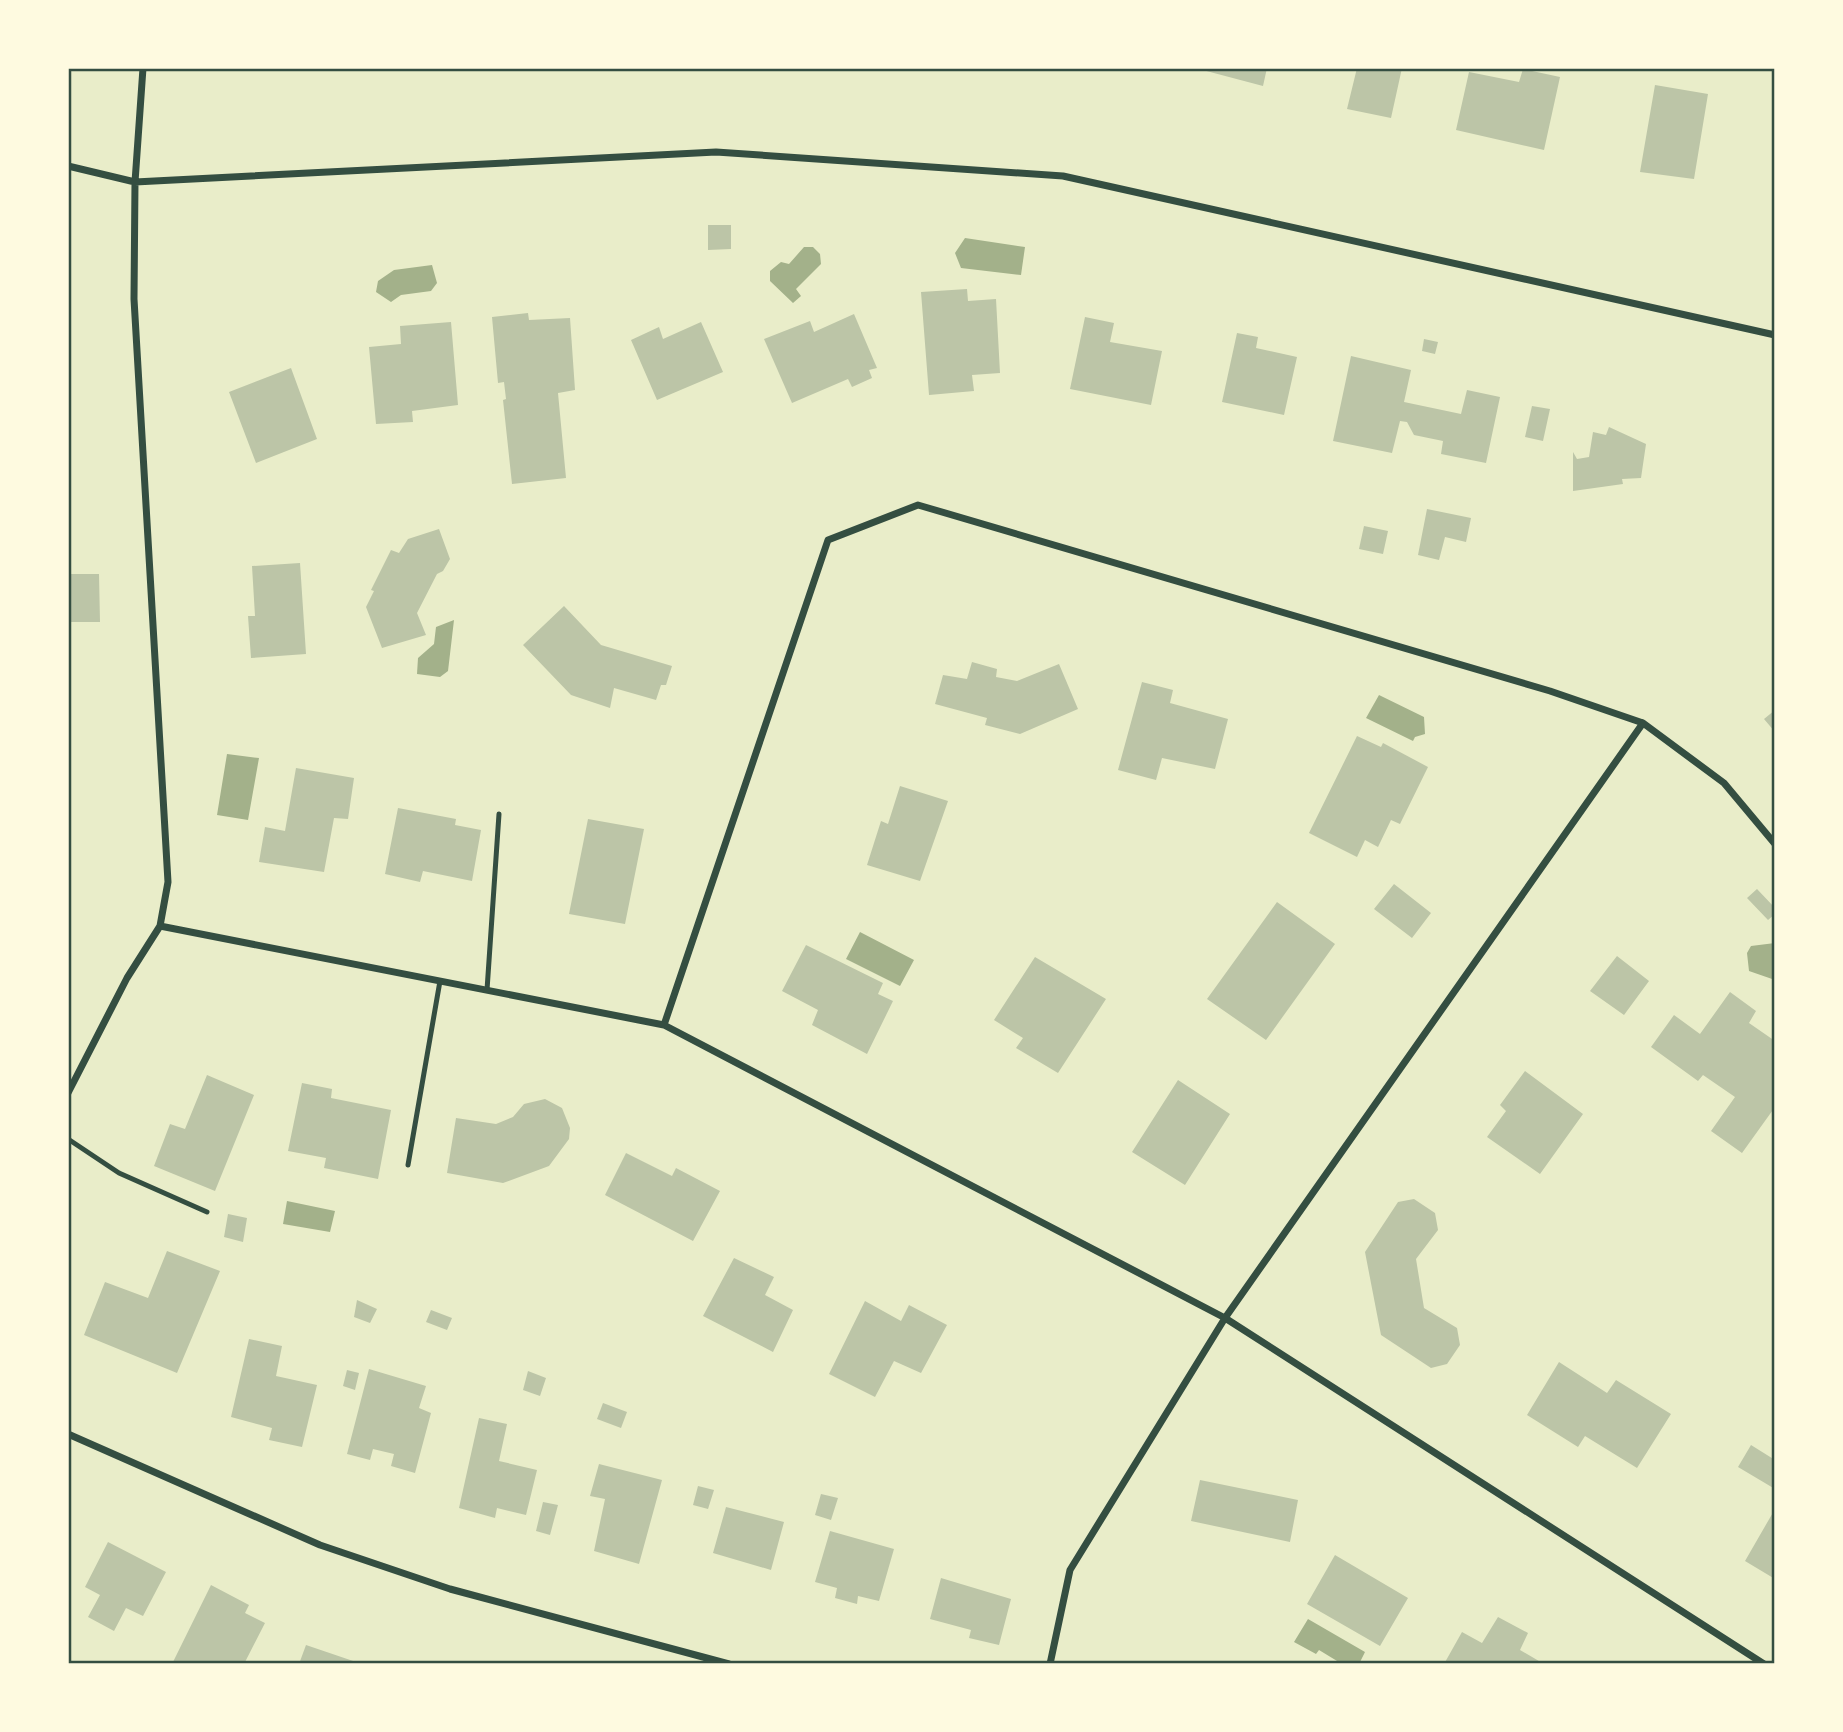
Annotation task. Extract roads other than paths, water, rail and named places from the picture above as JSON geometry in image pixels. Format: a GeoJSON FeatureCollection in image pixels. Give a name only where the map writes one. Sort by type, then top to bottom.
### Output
{"type":"FeatureCollection","features":[{"type":"Feature","properties":{"kind":"street"},"geometry":{"type":"LineString","coordinates":[[68,1093],[127,978],[160,926],[168,882],[134,299],[135,182],[143,68]]}},
{"type":"Feature","properties":{"kind":"street"},"geometry":{"type":"LineString","coordinates":[[68,166],[135,182],[716,152],[1063,176],[1775,335]]}},
{"type":"Feature","properties":{"kind":"street"},"geometry":{"type":"LineString","coordinates":[[664,1025],[828,540],[918,505],[1537,687],[1643,723],[1724,783],[1775,844]]}},
{"type":"Feature","properties":{"kind":"street"},"geometry":{"type":"LineString","coordinates":[[1050,1664],[1070,1570],[1225,1318],[1643,723]]}},
{"type":"Feature","properties":{"kind":"street"},"geometry":{"type":"LineString","coordinates":[[160,926],[664,1025],[1225,1318],[1764,1664]]}},
{"type":"Feature","properties":{"kind":"street"},"geometry":{"type":"LineString","coordinates":[[68,1434],[320,1545],[450,1589],[729,1664]]}},
{"type":"Feature","properties":{"kind":"lane"},"geometry":{"type":"LineString","coordinates":[[487,990],[499,814]]}},
{"type":"Feature","properties":{"kind":"lane"},"geometry":{"type":"LineString","coordinates":[[408,1165],[440,981]]}},
{"type":"Feature","properties":{"kind":"lane"},"geometry":{"type":"LineString","coordinates":[[68,1139],[119,1173],[207,1212]]}}]}
